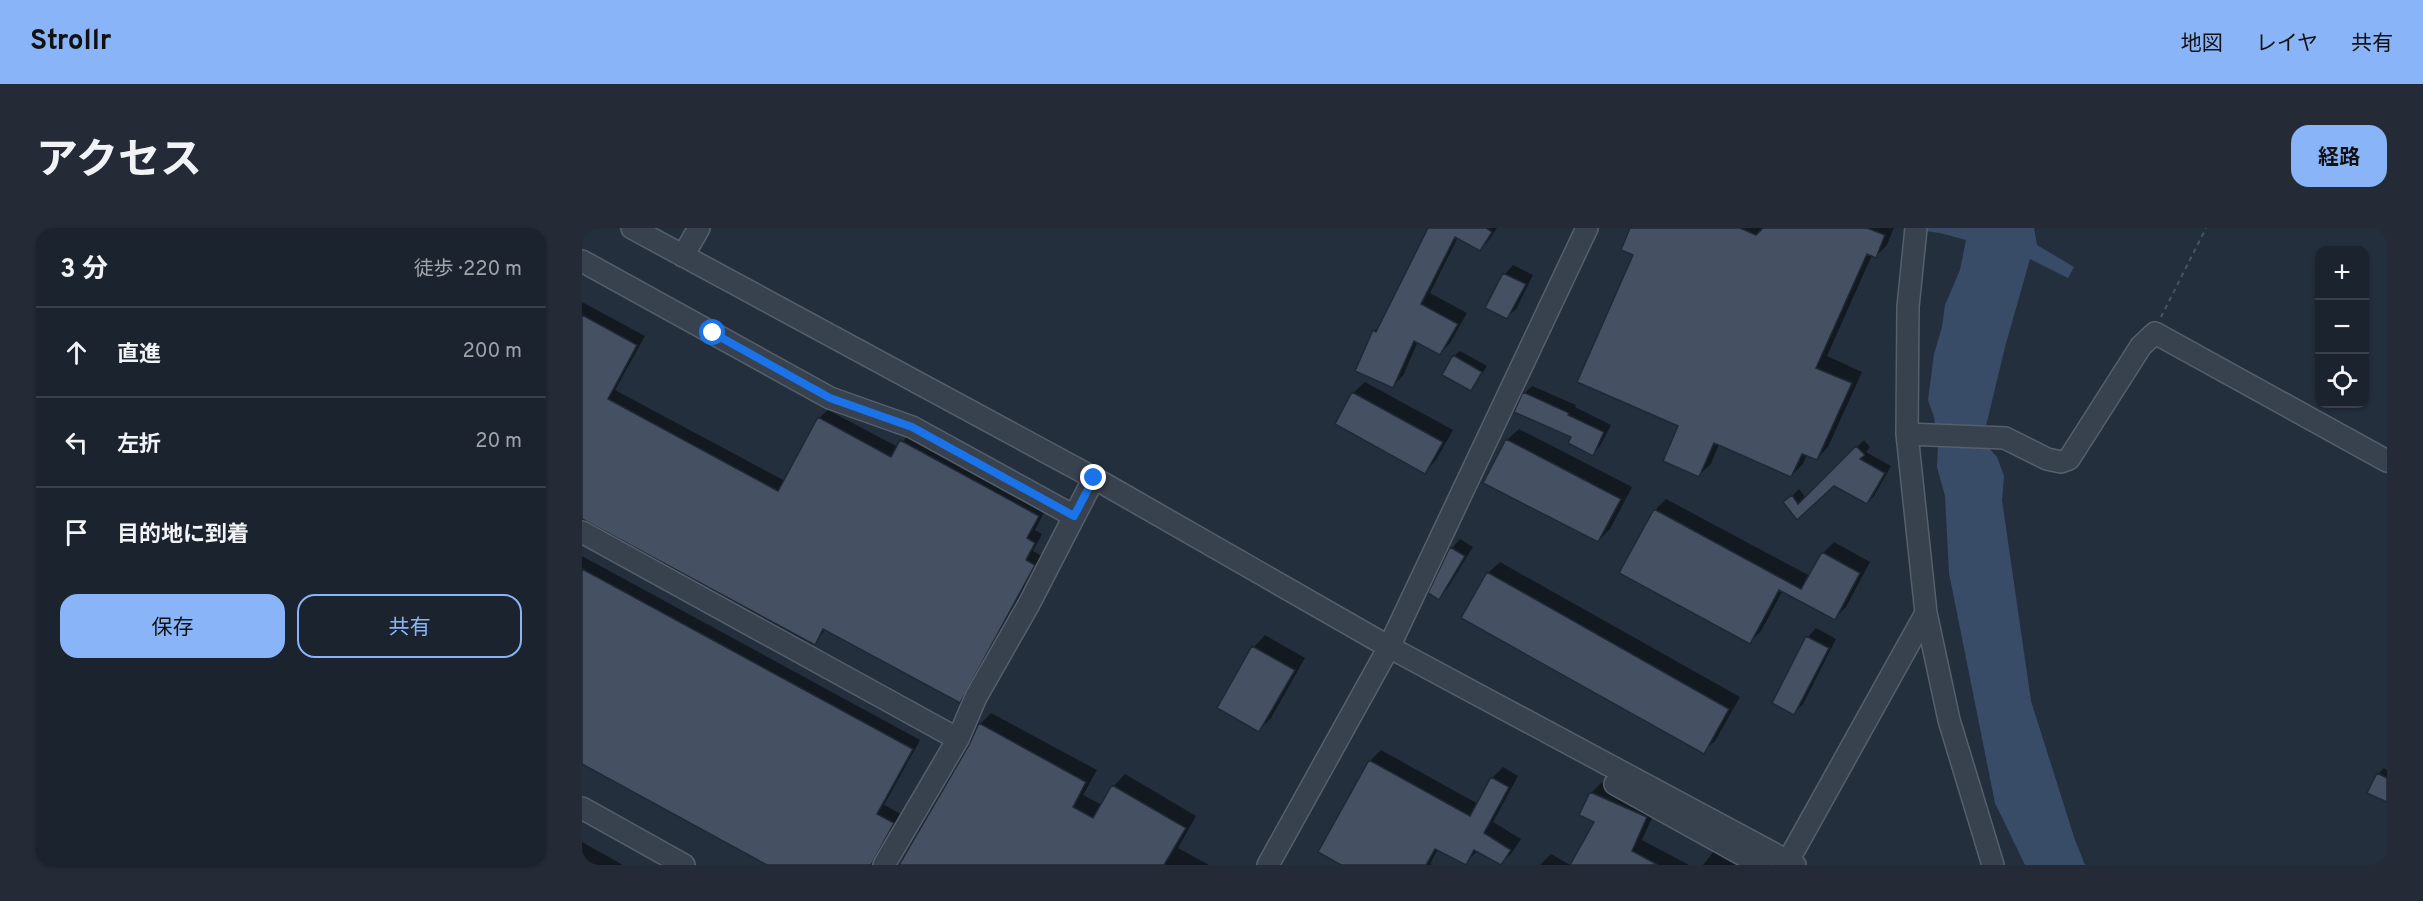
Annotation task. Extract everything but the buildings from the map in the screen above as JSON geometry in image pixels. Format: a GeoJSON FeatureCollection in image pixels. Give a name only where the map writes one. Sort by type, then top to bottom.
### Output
{"type":"FeatureCollection","features":[{"type":"Feature","properties":{"kind":"street"},"geometry":{"type":"LineString","coordinates":[[616,228],[1091,485]]}},
{"type":"Feature","properties":{"kind":"street"},"geometry":{"type":"LineString","coordinates":[[632,228],[1761,865]]}},
{"type":"Feature","properties":{"kind":"street"},"geometry":{"type":"LineString","coordinates":[[683,256],[699,228]]}},
{"type":"Feature","properties":{"kind":"street"},"geometry":{"type":"LineString","coordinates":[[1268,865],[1386,652],[1587,228]]}},
{"type":"Feature","properties":{"kind":"street"},"geometry":{"type":"LineString","coordinates":[[1916,231],[1908,307],[1926,613],[1949,720],[1993,865]]}},
{"type":"Feature","properties":{"kind":"street"},"geometry":{"type":"LineString","coordinates":[[582,261],[830,398],[912,427],[1074,516]]}},
{"type":"Feature","properties":{"kind":"street"},"geometry":{"type":"LineString","coordinates":[[1917,434],[2005,438],[2047,459],[2061,462],[2069,459],[2141,346],[2155,333],[2387,461]]}},
{"type":"Feature","properties":{"kind":"street"},"geometry":{"type":"LineString","coordinates":[[884,865],[958,739],[976,697],[1029,604],[1091,485]]}},
{"type":"Feature","properties":{"kind":"street"},"geometry":{"type":"LineString","coordinates":[[582,532],[958,739]]}},
{"type":"Feature","properties":{"kind":"street"},"geometry":{"type":"LineString","coordinates":[[1386,652],[1791,863],[1926,613]]}},
{"type":"Feature","properties":{"kind":"street"},"geometry":{"type":"LineString","coordinates":[[582,808],[684,865]]}},
{"type":"Feature","properties":{"kind":"path"},"geometry":{"type":"LineString","coordinates":[[2155,333],[2166,306],[2206,228]]}},
{"type":"Feature","properties":{"kind":"water"},"geometry":{"type":"Polygon","coordinates":[[[1904,228],[2034,228],[2037,245],[2074,267],[2068,278],[2030,259],[1985,430],[1986,445],[1997,457],[2004,476],[2002,500],[2031,701],[2085,865],[2025,865],[1995,803],[1949,573],[1945,496],[1937,467],[1938,445],[1934,417],[1928,400],[1934,354],[1942,327],[1945,305],[1960,270],[1966,240],[1940,233],[1904,228]]]}},
{"type":"Feature","properties":{"kind":"route"},"geometry":{"type":"LineString","coordinates":[[713,333],[830,398],[855,409],[912,427],[1074,516],[1094,478]]}}]}
